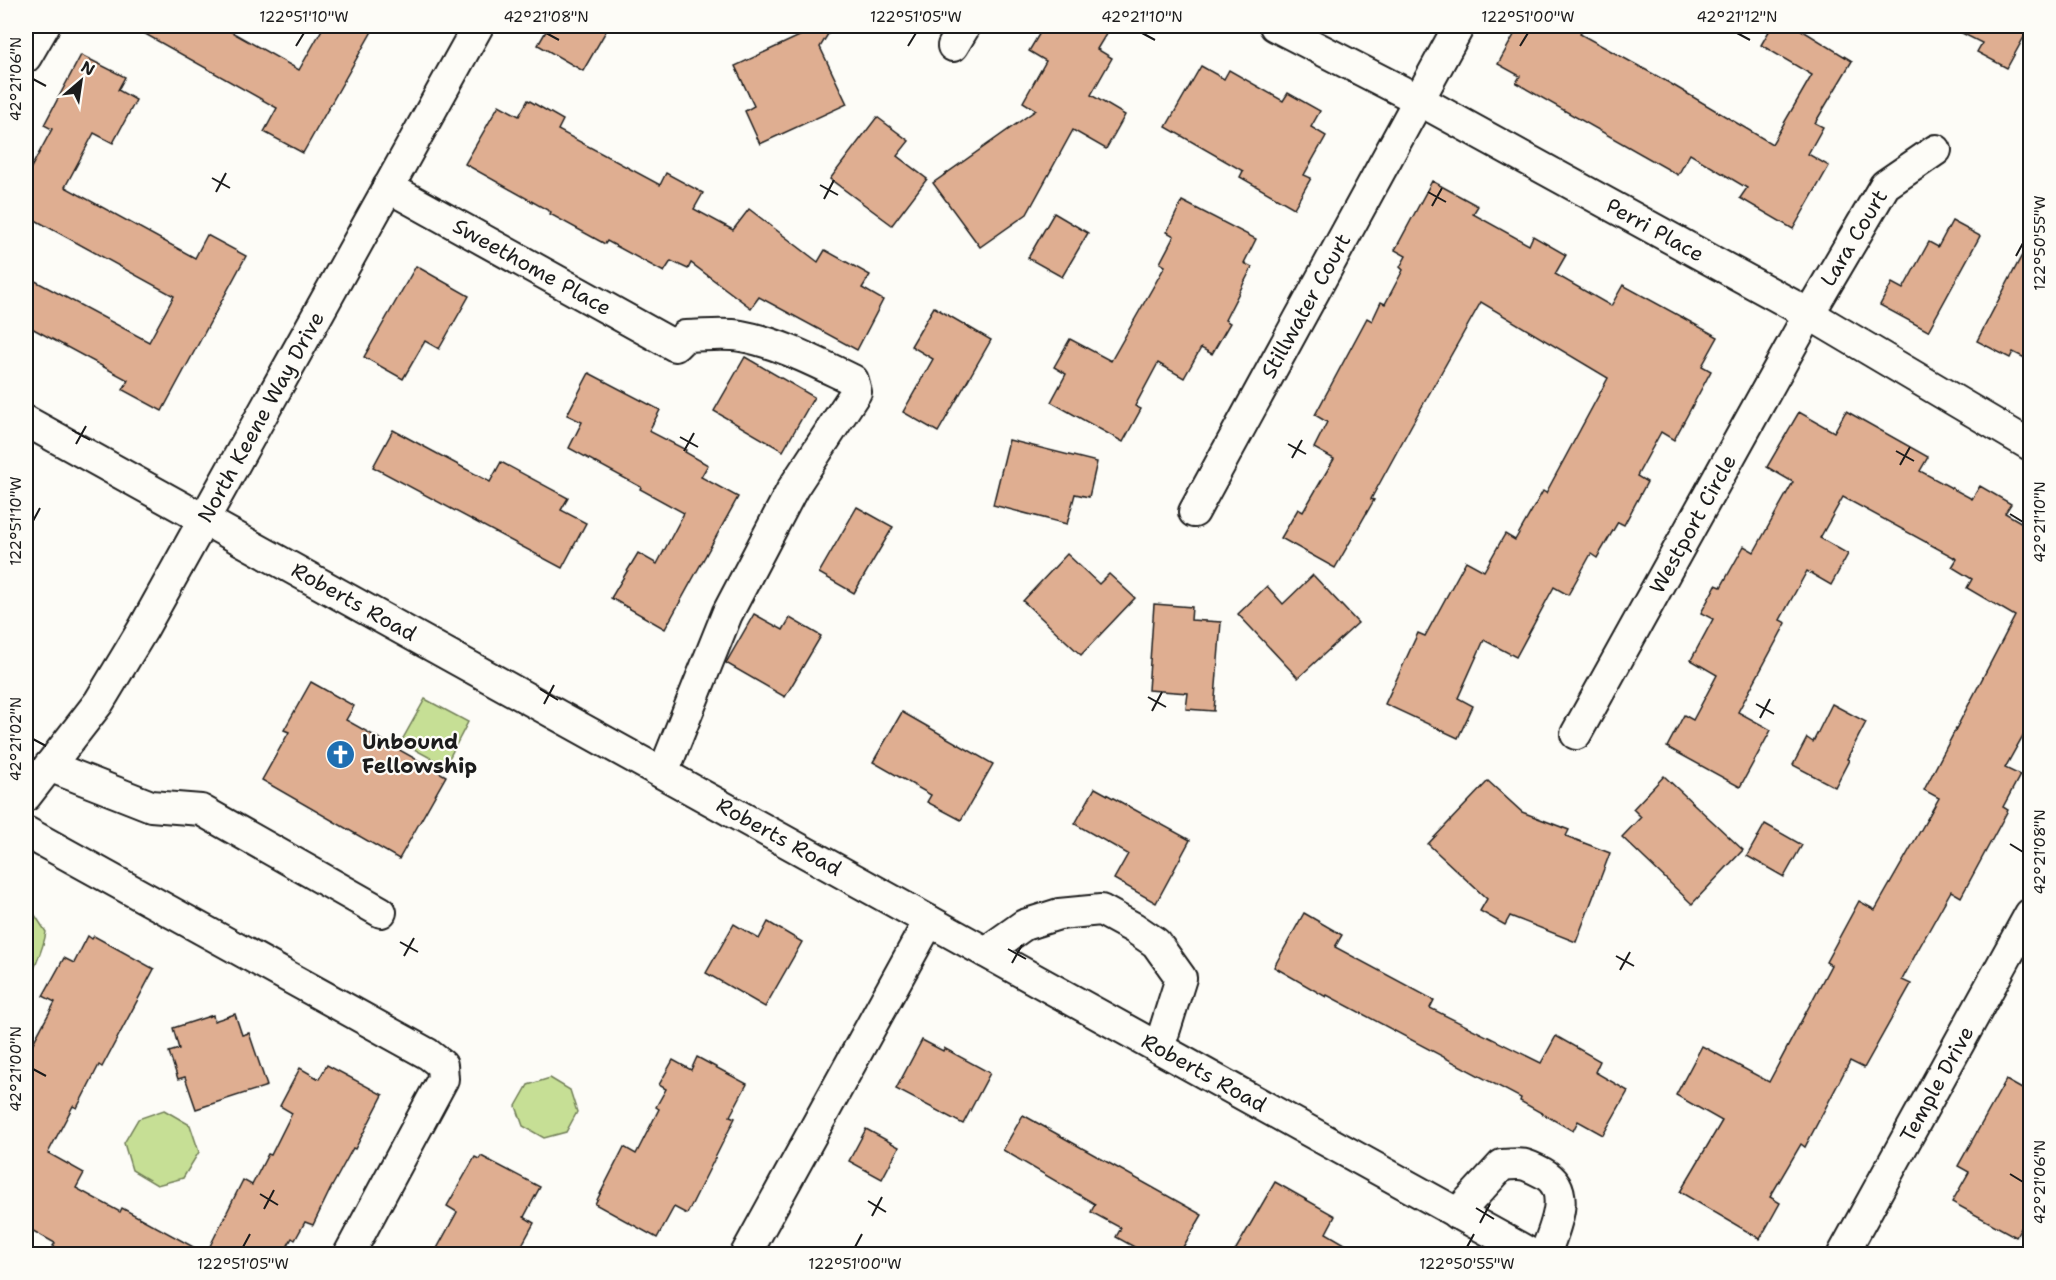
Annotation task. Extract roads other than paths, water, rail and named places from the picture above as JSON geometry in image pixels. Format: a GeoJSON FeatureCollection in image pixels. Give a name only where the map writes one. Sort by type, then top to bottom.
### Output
{"type":"FeatureCollection","features":[{"type":"Feature","properties":{"kind":"street"},"geometry":{"type":"LineString","coordinates":[[26,57],[44,26]]}},
{"type":"Feature","properties":{"kind":"street","name":"North Keene Way Drive"},"geometry":{"type":"LineString","coordinates":[[26,796],[99,702],[143,629],[478,26]]}},
{"type":"Feature","properties":{"kind":"street","name":"Perri Place"},"geometry":{"type":"LineString","coordinates":[[1275,26],[1419,100],[1809,314],[2031,445]]}},
{"type":"Feature","properties":{"kind":"street","name":"Stillwater Court"},"geometry":{"type":"LineString","coordinates":[[1194,512],[1460,26]]}},
{"type":"Feature","properties":{"kind":"street","name":"Lara Court"},"geometry":{"type":"LineString","coordinates":[[1809,314],[1885,184],[1936,150]]}},
{"type":"Feature","properties":{"kind":"street","name":"Sweethome Place"},"geometry":{"type":"LineString","coordinates":[[388,187],[675,346],[685,336],[740,336],[774,345],[853,380],[856,392],[793,488],[727,614],[663,773]]}},
{"type":"Feature","properties":{"kind":"street","name":"Westport Circle"},"geometry":{"type":"LineString","coordinates":[[1576,734],[1809,314]]}},
{"type":"Feature","properties":{"kind":"street","name":"Roberts Road"},"geometry":{"type":"LineString","coordinates":[[26,421],[1531,1254]]}},
{"type":"Feature","properties":{"kind":"street"},"geometry":{"type":"LineString","coordinates":[[49,766],[151,806],[201,810],[381,912]]}},
{"type":"Feature","properties":{"kind":"street"},"geometry":{"type":"LineString","coordinates":[[26,832],[428,1054],[442,1065],[443,1079],[349,1254]]}},
{"type":"Feature","properties":{"kind":"street"},"geometry":{"type":"LineString","coordinates":[[986,952],[1024,925],[1059,914],[1101,910],[1156,944],[1181,978],[1159,1048]]}},
{"type":"Feature","properties":{"kind":"street","name":"Temple Drive"},"geometry":{"type":"LineString","coordinates":[[1843,1254],[2031,914]]}},
{"type":"Feature","properties":{"kind":"street"},"geometry":{"type":"LineString","coordinates":[[746,1254],[929,921]]}},
{"type":"Feature","properties":{"kind":"street"},"geometry":{"type":"LineString","coordinates":[[1457,1214],[1502,1165],[1524,1163],[1551,1177],[1561,1196],[1558,1218],[1545,1254]]}},
{"type":"Feature","properties":{"kind":"place","name":"Unbound Fellowship"},"geometry":{"type":"Point","coordinates":[341,754]}}]}
